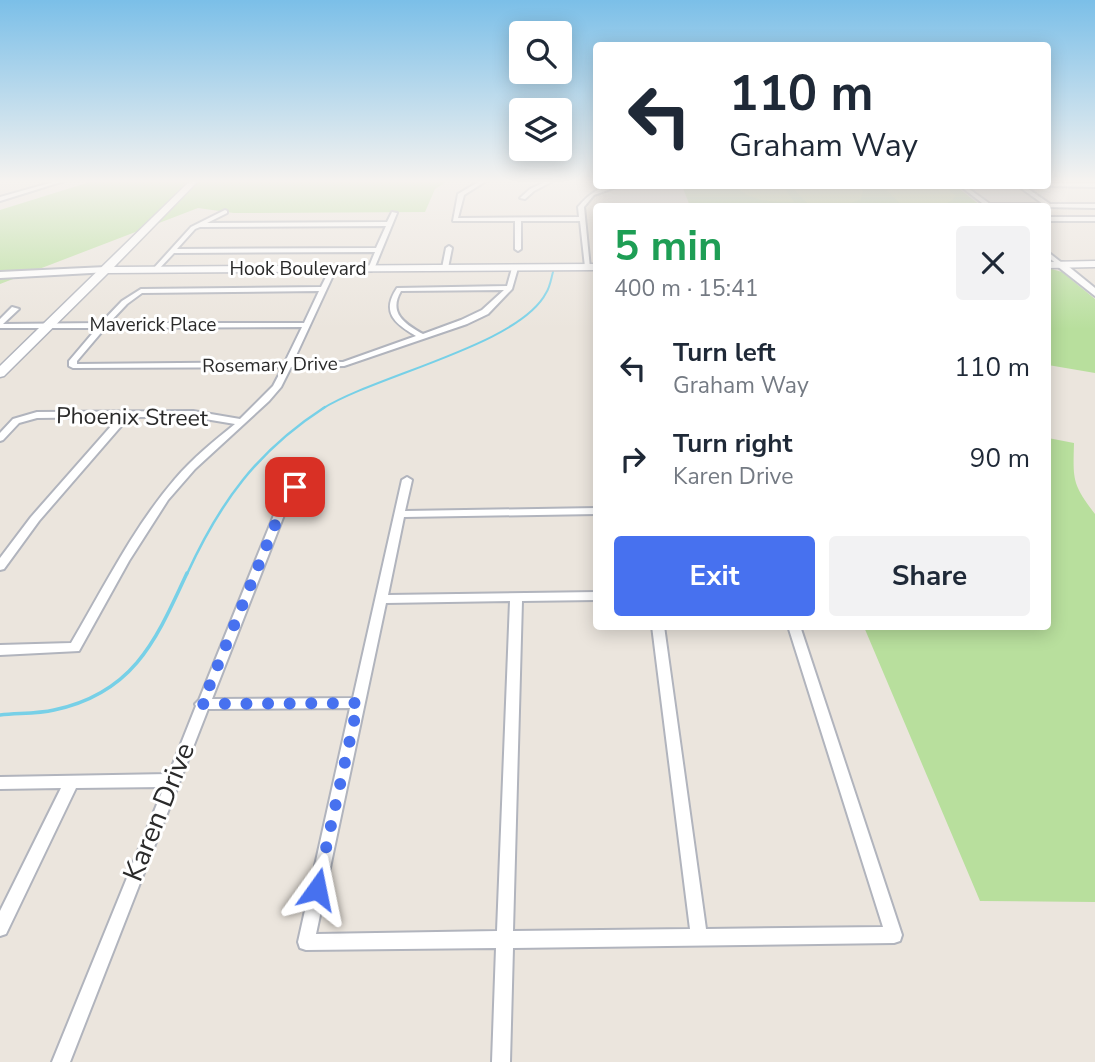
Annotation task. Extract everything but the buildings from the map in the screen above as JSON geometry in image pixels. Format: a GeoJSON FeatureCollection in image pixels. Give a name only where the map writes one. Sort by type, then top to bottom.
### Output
{"type":"FeatureCollection","features":[{"type":"Feature","properties":{"kind":"main road"},"geometry":{"type":"LineString","coordinates":[[0,373],[146,231]]}},
{"type":"Feature","properties":{"kind":"main road"},"geometry":{"type":"LineString","coordinates":[[1051,264],[1095,264]]}},
{"type":"Feature","properties":{"kind":"main road","name":"Hook Boulevard"},"geometry":{"type":"LineString","coordinates":[[106,270],[592,267]]}},
{"type":"Feature","properties":{"kind":"street"},"geometry":{"type":"LineString","coordinates":[[155,270],[192,231]]}},
{"type":"Feature","properties":{"kind":"street"},"geometry":{"type":"LineString","coordinates":[[371,269],[386,231]]}},
{"type":"Feature","properties":{"kind":"street"},"geometry":{"type":"LineString","coordinates":[[517,249],[518,231]]}},
{"type":"Feature","properties":{"kind":"street"},"geometry":{"type":"LineString","coordinates":[[584,231],[592,267]]}},
{"type":"Feature","properties":{"kind":"street"},"geometry":{"type":"LineString","coordinates":[[444,268],[449,248]]}},
{"type":"Feature","properties":{"kind":"street"},"geometry":{"type":"LineString","coordinates":[[172,251],[379,250]]}},
{"type":"Feature","properties":{"kind":"street"},"geometry":{"type":"LineString","coordinates":[[1051,256],[1095,293]]}},
{"type":"Feature","properties":{"kind":"street"},"geometry":{"type":"LineString","coordinates":[[423,337],[396,320],[392,314],[391,307],[399,289],[510,288],[515,268]]}},
{"type":"Feature","properties":{"kind":"street"},"geometry":{"type":"LineString","coordinates":[[0,650],[75,648],[155,509],[211,447],[263,404],[277,387],[333,269]]}},
{"type":"Feature","properties":{"kind":"street","name":"Hook Boulevard"},"geometry":{"type":"LineString","coordinates":[[0,275],[106,270]]}},
{"type":"Feature","properties":{"kind":"street","name":"Rosemary Drive"},"geometry":{"type":"LineString","coordinates":[[105,326],[73,361],[73,366],[344,364],[485,312],[510,288]]}},
{"type":"Feature","properties":{"kind":"street"},"geometry":{"type":"LineString","coordinates":[[105,326],[141,291],[323,289]]}},
{"type":"Feature","properties":{"kind":"street"},"geometry":{"type":"LineString","coordinates":[[0,309],[15,309],[0,324]]}},
{"type":"Feature","properties":{"kind":"street","name":"Maverick Place"},"geometry":{"type":"LineString","coordinates":[[0,324],[306,325]]}},
{"type":"Feature","properties":{"kind":"street","name":"Phoenix Street"},"geometry":{"type":"LineString","coordinates":[[0,438],[23,417],[193,414],[240,422]]}},
{"type":"Feature","properties":{"kind":"street"},"geometry":{"type":"LineString","coordinates":[[0,566],[35,519],[126,415]]}},
{"type":"Feature","properties":{"kind":"street"},"geometry":{"type":"LineString","coordinates":[[407,480],[306,942],[894,935],[795,630]]}},
{"type":"Feature","properties":{"kind":"street","name":"Karen Drive"},"geometry":{"type":"LineString","coordinates":[[61,1062],[202,704],[279,515],[295,487]]}},
{"type":"Feature","properties":{"kind":"street"},"geometry":{"type":"LineString","coordinates":[[399,514],[593,511]]}},
{"type":"Feature","properties":{"kind":"street"},"geometry":{"type":"LineString","coordinates":[[381,599],[593,596]]}},
{"type":"Feature","properties":{"kind":"street"},"geometry":{"type":"LineString","coordinates":[[501,1062],[516,597]]}},
{"type":"Feature","properties":{"kind":"street"},"geometry":{"type":"LineString","coordinates":[[659,630],[699,937]]}},
{"type":"Feature","properties":{"kind":"street"},"geometry":{"type":"LineString","coordinates":[[202,704],[358,703]]}},
{"type":"Feature","properties":{"kind":"street"},"geometry":{"type":"LineString","coordinates":[[0,783],[172,780]]}},
{"type":"Feature","properties":{"kind":"street"},"geometry":{"type":"LineString","coordinates":[[0,928],[72,782]]}},
{"type":"Feature","properties":{"kind":"green space"},"geometry":{"type":"Polygon","coordinates":[[[0,231],[139,231],[0,284],[0,231]]]}},
{"type":"Feature","properties":{"kind":"green space"},"geometry":{"type":"Polygon","coordinates":[[[1051,269],[1062,272],[1095,299],[1095,373],[1051,366],[1051,269]]]}},
{"type":"Feature","properties":{"kind":"green space"},"geometry":{"type":"Polygon","coordinates":[[[1051,439],[1074,443],[1078,488],[1095,514],[1095,902],[980,901],[865,630],[1051,630],[1051,439]]]}},
{"type":"Feature","properties":{"kind":"waterway"},"geometry":{"type":"LineString","coordinates":[[323,409],[346,396],[477,344],[507,328],[531,312],[546,293],[553,272]]}},
{"type":"Feature","properties":{"kind":"waterway"},"geometry":{"type":"LineString","coordinates":[[187,574],[213,524],[243,480],[279,442],[323,409]]}},
{"type":"Feature","properties":{"kind":"waterway"},"geometry":{"type":"LineString","coordinates":[[0,715],[48,711],[81,702],[104,691],[123,677],[152,641],[187,573]]}},
{"type":"Feature","properties":{"kind":"route"},"geometry":{"type":"LineString","coordinates":[[295,487],[279,515],[202,704],[358,703],[317,889]]}}]}
